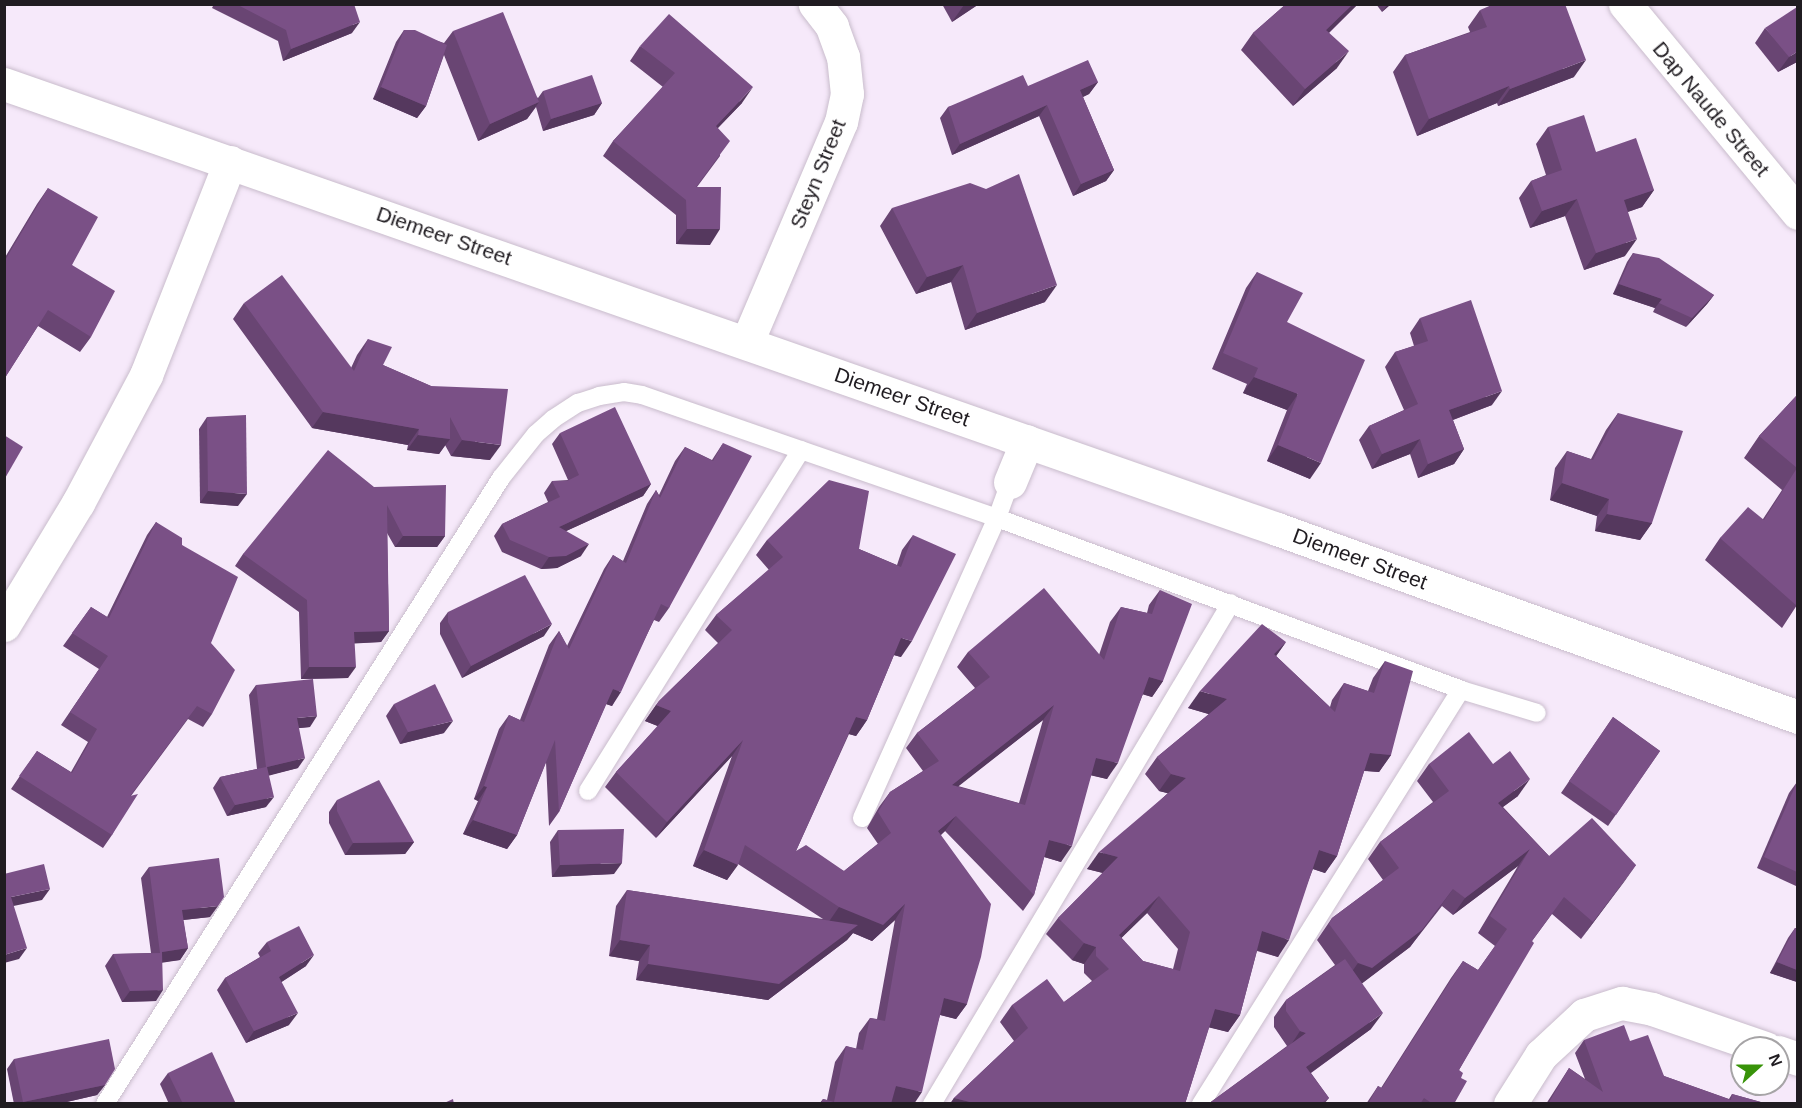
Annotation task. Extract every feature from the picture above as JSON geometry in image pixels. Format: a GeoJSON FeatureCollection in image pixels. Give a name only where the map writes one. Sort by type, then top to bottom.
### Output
{"type":"FeatureCollection","features":[{"type":"Feature","properties":{"kind":"street","name":"Steyn Street"},"geometry":{"type":"LineString","coordinates":[[747,342],[841,122],[847,94],[843,57],[832,26],[815,4]]}},
{"type":"Feature","properties":{"kind":"street","name":"Dap Naude Street"},"geometry":{"type":"LineString","coordinates":[[1625,4],[1797,213]]}},
{"type":"Feature","properties":{"kind":"street","name":"Diemeer Street"},"geometry":{"type":"LineString","coordinates":[[4,84],[747,342],[1797,717]]}},
{"type":"Feature","properties":{"kind":"street"},"geometry":{"type":"LineString","coordinates":[[4,625],[78,503],[146,375],[230,162]]}},
{"type":"Feature","properties":{"kind":"street"},"geometry":{"type":"LineString","coordinates":[[1010,482],[1027,441]]}},
{"type":"Feature","properties":{"kind":"street"},"geometry":{"type":"LineString","coordinates":[[1510,1104],[1541,1055],[1584,1015],[1614,1004],[1622,1003],[1652,1009],[1730,1036]]}},
{"type":"Feature","properties":{"kind":"lane"},"geometry":{"type":"LineString","coordinates":[[105,1104],[501,478],[536,434],[578,403],[624,392],[642,395],[997,518],[1461,690],[1537,713]]}},
{"type":"Feature","properties":{"kind":"lane"},"geometry":{"type":"LineString","coordinates":[[588,791],[801,450]]}},
{"type":"Feature","properties":{"kind":"lane"},"geometry":{"type":"LineString","coordinates":[[862,818],[997,518],[1010,482]]}},
{"type":"Feature","properties":{"kind":"lane"},"geometry":{"type":"LineString","coordinates":[[932,1104],[1231,603]]}},
{"type":"Feature","properties":{"kind":"lane"},"geometry":{"type":"LineString","coordinates":[[1201,1104],[1461,690]]}},
{"type":"Feature","properties":{"kind":"building"},"geometry":{"type":"Polygon","coordinates":[[[236,4],[354,4],[360,22],[291,49],[286,30],[236,4]]]}},
{"type":"Feature","properties":{"kind":"building"},"geometry":{"type":"Polygon","coordinates":[[[1286,4],[1353,4],[1326,30],[1349,51],[1305,89],[1253,33],[1286,4]]]}},
{"type":"Feature","properties":{"kind":"building"},"geometry":{"type":"Polygon","coordinates":[[[1494,4],[1565,4],[1586,60],[1510,89],[1509,86],[1429,119],[1405,55],[1487,27],[1480,10],[1494,4]]]}},
{"type":"Feature","properties":{"kind":"building"},"geometry":{"type":"Polygon","coordinates":[[[1797,7],[1797,52],[1789,57],[1765,28],[1797,7]]]}},
{"type":"Feature","properties":{"kind":"building"},"geometry":{"type":"Polygon","coordinates":[[[503,12],[539,102],[490,124],[453,31],[503,12]]]}},
{"type":"Feature","properties":{"kind":"building"},"geometry":{"type":"Polygon","coordinates":[[[669,14],[753,87],[716,126],[730,141],[696,187],[721,187],[720,229],[687,229],[686,200],[613,141],[675,73],[640,46],[669,14]]]}},
{"type":"Feature","properties":{"kind":"building"},"geometry":{"type":"Polygon","coordinates":[[[404,30],[415,30],[447,45],[426,106],[381,87],[404,30]]]}},
{"type":"Feature","properties":{"kind":"building"},"geometry":{"type":"Polygon","coordinates":[[[1088,60],[1098,82],[1080,90],[1114,170],[1081,184],[1047,105],[960,144],[948,107],[1023,75],[1028,86],[1088,60]]]}},
{"type":"Feature","properties":{"kind":"building"},"geometry":{"type":"Polygon","coordinates":[[[592,75],[602,103],[551,119],[543,91],[592,75]]]}},
{"type":"Feature","properties":{"kind":"building"},"geometry":{"type":"Polygon","coordinates":[[[1584,115],[1596,152],[1636,138],[1654,190],[1624,200],[1637,239],[1596,253],[1577,199],[1542,211],[1531,181],[1562,170],[1548,127],[1584,115]]]}},
{"type":"Feature","properties":{"kind":"building"},"geometry":{"type":"Polygon","coordinates":[[[1019,174],[1057,285],[977,313],[963,265],[927,277],[892,208],[970,183],[986,189],[1019,174]]]}},
{"type":"Feature","properties":{"kind":"building"},"geometry":{"type":"Polygon","coordinates":[[[48,188],[98,217],[72,265],[115,291],[91,337],[48,310],[5,378],[4,262],[48,188]]]}},
{"type":"Feature","properties":{"kind":"building"},"geometry":{"type":"Polygon","coordinates":[[[1633,253],[1659,258],[1714,295],[1692,318],[1659,303],[1662,299],[1619,284],[1633,253]]]}},
{"type":"Feature","properties":{"kind":"building"},"geometry":{"type":"Polygon","coordinates":[[[1257,272],[1303,293],[1287,322],[1365,360],[1321,463],[1278,445],[1298,394],[1254,377],[1258,368],[1223,353],[1257,272]]]}},
{"type":"Feature","properties":{"kind":"building"},"geometry":{"type":"Polygon","coordinates":[[[282,275],[354,371],[368,339],[392,347],[383,365],[431,386],[508,389],[501,445],[462,440],[450,417],[450,439],[418,435],[419,429],[323,412],[244,303],[282,275]]]}},
{"type":"Feature","properties":{"kind":"building"},"geometry":{"type":"Polygon","coordinates":[[[1471,300],[1502,391],[1449,410],[1464,449],[1428,464],[1420,439],[1382,454],[1369,426],[1418,404],[1395,352],[1428,341],[1420,318],[1471,300]]]}},
{"type":"Feature","properties":{"kind":"building"},"geometry":{"type":"Polygon","coordinates":[[[1797,395],[1797,468],[1759,436],[1797,395]]]}},
{"type":"Feature","properties":{"kind":"building"},"geometry":{"type":"Polygon","coordinates":[[[615,407],[651,484],[559,527],[589,544],[566,556],[549,557],[510,540],[502,524],[560,497],[552,481],[567,481],[579,475],[560,433],[615,407]]]}},
{"type":"Feature","properties":{"kind":"building"},"geometry":{"type":"Polygon","coordinates":[[[1618,413],[1683,431],[1652,523],[1607,514],[1609,499],[1562,483],[1567,451],[1593,460],[1618,413]]]}},
{"type":"Feature","properties":{"kind":"building"},"geometry":{"type":"Polygon","coordinates":[[[246,415],[247,494],[208,491],[207,417],[246,415]]]}},
{"type":"Feature","properties":{"kind":"building"},"geometry":{"type":"Polygon","coordinates":[[[4,435],[23,447],[4,480],[4,435]]]}},
{"type":"Feature","properties":{"kind":"building"},"geometry":{"type":"Polygon","coordinates":[[[723,443],[752,456],[669,608],[661,604],[621,692],[613,689],[559,812],[555,740],[517,835],[473,820],[487,787],[484,786],[509,715],[524,722],[559,631],[569,649],[613,555],[626,563],[656,490],[660,498],[685,447],[713,461],[723,443]]]}},
{"type":"Feature","properties":{"kind":"building"},"geometry":{"type":"Polygon","coordinates":[[[328,450],[374,487],[446,485],[445,536],[403,536],[387,505],[389,631],[354,632],[356,667],[309,667],[307,600],[243,554],[328,450]]]}},
{"type":"Feature","properties":{"kind":"building"},"geometry":{"type":"Polygon","coordinates":[[[1797,468],[1797,606],[1720,538],[1748,507],[1764,520],[1797,468]]]}},
{"type":"Feature","properties":{"kind":"building"},"geometry":{"type":"Polygon","coordinates":[[[829,480],[869,491],[859,549],[901,567],[913,535],[956,554],[912,641],[901,638],[867,720],[856,717],[796,851],[806,845],[844,871],[891,833],[878,812],[890,792],[939,761],[917,733],[990,677],[968,652],[1044,588],[1104,660],[1121,607],[1152,614],[1160,590],[1192,604],[1163,681],[1149,677],[1118,763],[1096,758],[1072,846],[1049,840],[1034,895],[956,816],[938,831],[991,904],[981,957],[967,1004],[944,998],[922,1092],[896,1086],[891,1104],[821,1104],[823,1099],[834,1102],[846,1046],[863,1050],[870,1018],[885,1021],[905,904],[883,925],[839,907],[745,845],[738,865],[704,850],[743,740],[667,822],[616,772],[671,711],[656,705],[659,701],[732,630],[716,615],[783,557],[767,540],[829,480]],[[1054,705],[952,785],[1025,805],[1054,705]]]}},
{"type":"Feature","properties":{"kind":"building"},"geometry":{"type":"Polygon","coordinates":[[[156,522],[182,538],[182,545],[238,577],[211,643],[235,670],[212,714],[197,706],[130,796],[138,794],[112,835],[19,776],[37,751],[72,773],[97,729],[70,712],[108,656],[72,633],[91,607],[109,618],[156,522]]]}},
{"type":"Feature","properties":{"kind":"building"},"geometry":{"type":"Polygon","coordinates":[[[525,575],[552,624],[471,666],[448,622],[448,612],[525,575]]]}},
{"type":"Feature","properties":{"kind":"building"},"geometry":{"type":"Polygon","coordinates":[[[1262,624],[1286,642],[1274,654],[1335,712],[1344,683],[1374,693],[1385,661],[1413,671],[1391,755],[1370,753],[1337,856],[1319,850],[1289,940],[1262,931],[1240,1015],[1215,1009],[1185,1104],[973,1104],[954,1098],[1028,1028],[1012,1005],[1047,979],[1064,1002],[1109,969],[1096,956],[1096,947],[1084,943],[1058,918],[1118,857],[1099,852],[1186,778],[1171,774],[1157,757],[1227,699],[1200,691],[1262,624]],[[1159,896],[1119,935],[1143,961],[1180,971],[1190,932],[1159,896]]]}},
{"type":"Feature","properties":{"kind":"building"},"geometry":{"type":"Polygon","coordinates":[[[313,679],[317,716],[297,718],[305,758],[267,767],[274,797],[235,805],[220,777],[266,767],[256,685],[313,679]]]}},
{"type":"Feature","properties":{"kind":"building"},"geometry":{"type":"Polygon","coordinates":[[[435,684],[453,721],[408,732],[394,704],[435,684]]]}},
{"type":"Feature","properties":{"kind":"building"},"geometry":{"type":"Polygon","coordinates":[[[1613,717],[1660,751],[1616,815],[1569,781],[1613,717]]]}},
{"type":"Feature","properties":{"kind":"building"},"geometry":{"type":"Polygon","coordinates":[[[1469,732],[1493,764],[1510,751],[1530,779],[1498,803],[1549,856],[1592,818],[1636,865],[1593,922],[1564,897],[1532,941],[1534,943],[1459,1070],[1463,1073],[1461,1078],[1467,1081],[1454,1104],[1433,1104],[1424,1098],[1420,1104],[1368,1104],[1378,1086],[1382,1088],[1463,961],[1478,970],[1507,929],[1490,916],[1530,849],[1465,898],[1453,889],[1422,930],[1372,968],[1358,963],[1329,924],[1332,918],[1399,868],[1380,842],[1449,791],[1429,764],[1469,732]]]}},
{"type":"Feature","properties":{"kind":"building"},"geometry":{"type":"Polygon","coordinates":[[[379,780],[414,842],[353,843],[337,811],[337,800],[379,780]]]}},
{"type":"Feature","properties":{"kind":"building"},"geometry":{"type":"Polygon","coordinates":[[[1797,782],[1797,872],[1764,857],[1797,782]]]}},
{"type":"Feature","properties":{"kind":"building"},"geometry":{"type":"Polygon","coordinates":[[[624,829],[622,863],[560,865],[558,830],[624,829]]]}},
{"type":"Feature","properties":{"kind":"building"},"geometry":{"type":"Polygon","coordinates":[[[219,858],[224,897],[218,906],[182,910],[188,948],[162,952],[163,990],[130,991],[113,954],[160,953],[149,867],[219,858]]]}},
{"type":"Feature","properties":{"kind":"building"},"geometry":{"type":"Polygon","coordinates":[[[44,864],[50,889],[11,897],[27,948],[4,955],[4,874],[44,864]]]}},
{"type":"Feature","properties":{"kind":"building"},"geometry":{"type":"Polygon","coordinates":[[[627,890],[858,925],[779,984],[648,964],[650,945],[620,940],[627,890]]]}},
{"type":"Feature","properties":{"kind":"building"},"geometry":{"type":"Polygon","coordinates":[[[299,926],[314,955],[279,977],[298,1013],[254,1031],[225,978],[271,951],[267,942],[299,926]]]}},
{"type":"Feature","properties":{"kind":"building"},"geometry":{"type":"Polygon","coordinates":[[[1797,928],[1797,970],[1777,962],[1797,928]]]}},
{"type":"Feature","properties":{"kind":"building"},"geometry":{"type":"Polygon","coordinates":[[[1345,959],[1383,1013],[1306,1067],[1329,1098],[1320,1104],[1208,1104],[1306,1033],[1300,1031],[1286,1011],[1286,1000],[1345,959]]]}},
{"type":"Feature","properties":{"kind":"building"},"geometry":{"type":"Polygon","coordinates":[[[1624,1025],[1630,1041],[1648,1035],[1664,1076],[1731,1100],[1732,1096],[1739,1096],[1768,1104],[1548,1104],[1569,1068],[1603,1092],[1584,1040],[1624,1025]]]}},
{"type":"Feature","properties":{"kind":"building"},"geometry":{"type":"Polygon","coordinates":[[[109,1039],[115,1069],[105,1085],[23,1102],[14,1059],[109,1039]]]}},
{"type":"Feature","properties":{"kind":"building"},"geometry":{"type":"Polygon","coordinates":[[[212,1052],[236,1104],[183,1104],[168,1073],[212,1052]]]}},
{"type":"Feature","properties":{"kind":"building"},"geometry":{"type":"Polygon","coordinates":[[[453,1099],[454,1104],[442,1104],[453,1099]]]}}]}
